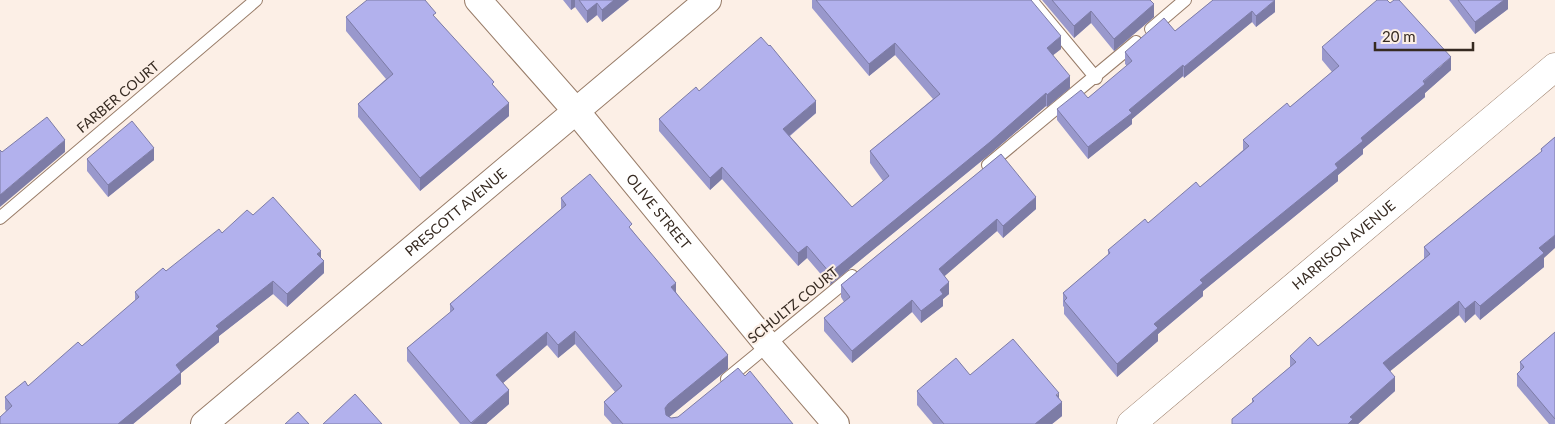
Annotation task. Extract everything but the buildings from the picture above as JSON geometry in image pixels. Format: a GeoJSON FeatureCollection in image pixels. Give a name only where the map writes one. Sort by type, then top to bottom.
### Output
{"type":"FeatureCollection","features":[{"type":"Feature","properties":{"kind":"main road","name":"HARRISON AVENUE"},"geometry":{"type":"LineString","coordinates":[[1131,424],[1555,67]]}},
{"type":"Feature","properties":{"kind":"street","name":"OLIVE STREET"},"geometry":{"type":"LineString","coordinates":[[478,0],[576,111],[768,345],[836,424]]}},
{"type":"Feature","properties":{"kind":"street","name":"PRESCOTT AVENUE"},"geometry":{"type":"LineString","coordinates":[[204,424],[708,0]]}},
{"type":"Feature","properties":{"kind":"lane","name":"FARBER COURT"},"geometry":{"type":"LineString","coordinates":[[0,218],[256,0]]}},
{"type":"Feature","properties":{"kind":"lane"},"geometry":{"type":"LineString","coordinates":[[1031,0],[1096,78]]}},
{"type":"Feature","properties":{"kind":"lane"},"geometry":{"type":"LineString","coordinates":[[981,171],[1096,78],[1185,0]]}},
{"type":"Feature","properties":{"kind":"lane","name":"SCHULTZ COURT"},"geometry":{"type":"LineString","coordinates":[[717,388],[859,270]]}}]}
